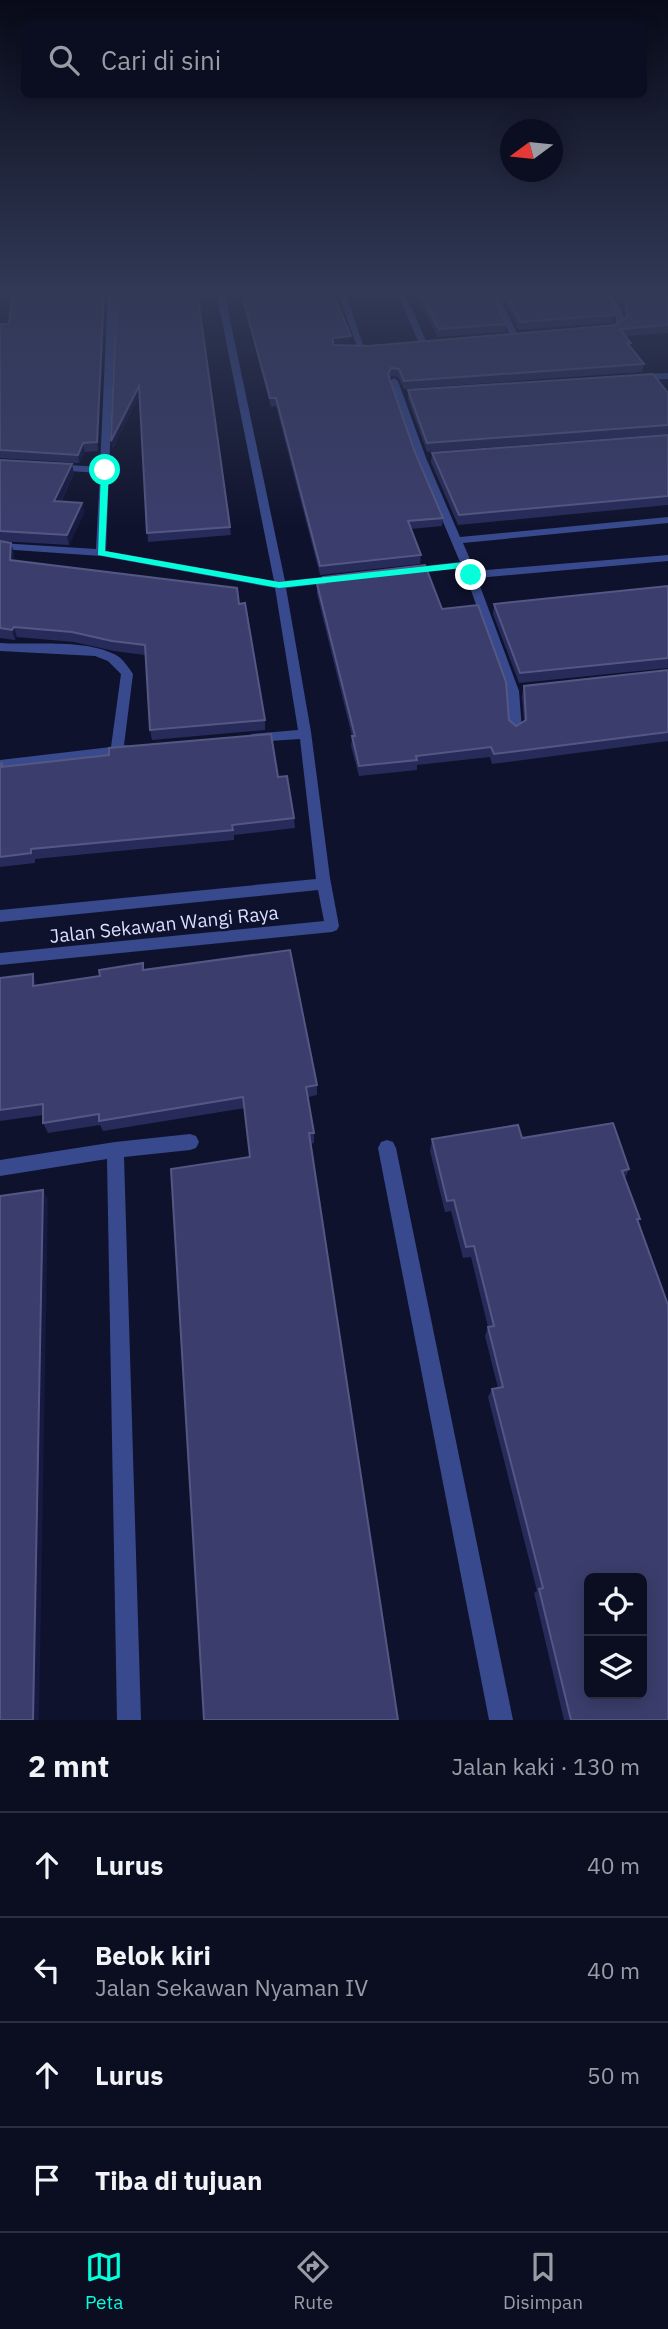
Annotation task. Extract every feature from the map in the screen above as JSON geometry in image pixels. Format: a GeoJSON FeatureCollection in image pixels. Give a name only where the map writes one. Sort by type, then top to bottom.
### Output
{"type":"FeatureCollection","features":[{"type":"Feature","properties":{"kind":"street"},"geometry":{"type":"LineString","coordinates":[[101,553],[109,371]]}},
{"type":"Feature","properties":{"kind":"street"},"geometry":{"type":"LineString","coordinates":[[236,371],[279,585],[305,734],[323,884]]}},
{"type":"Feature","properties":{"kind":"street"},"geometry":{"type":"LineString","coordinates":[[626,377],[668,376]]}},
{"type":"Feature","properties":{"kind":"street"},"geometry":{"type":"LineString","coordinates":[[394,381],[421,458],[519,690],[516,730]]}},
{"type":"Feature","properties":{"kind":"street"},"geometry":{"type":"LineString","coordinates":[[399,395],[412,394]]}},
{"type":"Feature","properties":{"kind":"street"},"geometry":{"type":"LineString","coordinates":[[421,458],[434,457]]}},
{"type":"Feature","properties":{"kind":"street"},"geometry":{"type":"LineString","coordinates":[[39,466],[105,470]]}},
{"type":"Feature","properties":{"kind":"street"},"geometry":{"type":"LineString","coordinates":[[456,541],[668,520]]}},
{"type":"Feature","properties":{"kind":"street"},"geometry":{"type":"LineString","coordinates":[[0,546],[101,553],[279,585],[359,576]]}},
{"type":"Feature","properties":{"kind":"street"},"geometry":{"type":"LineString","coordinates":[[399,572],[668,558]]}},
{"type":"Feature","properties":{"kind":"street"},"geometry":{"type":"LineString","coordinates":[[0,647],[92,652],[108,656],[119,663],[127,674],[117,750]]}},
{"type":"Feature","properties":{"kind":"street"},"geometry":{"type":"LineString","coordinates":[[233,740],[305,734]]}},
{"type":"Feature","properties":{"kind":"street"},"geometry":{"type":"LineString","coordinates":[[0,765],[142,748]]}},
{"type":"Feature","properties":{"kind":"street","name":"Jalan Sekawan Wangi Raya"},"geometry":{"type":"LineString","coordinates":[[0,916],[323,884],[332,926],[0,960]]}},
{"type":"Feature","properties":{"kind":"street"},"geometry":{"type":"LineString","coordinates":[[0,1168],[115,1150],[190,1142]]}},
{"type":"Feature","properties":{"kind":"street"},"geometry":{"type":"LineString","coordinates":[[387,1148],[501,1720]]}},
{"type":"Feature","properties":{"kind":"street"},"geometry":{"type":"LineString","coordinates":[[115,1150],[129,1720]]}},
{"type":"Feature","properties":{"kind":"building"},"geometry":{"type":"Polygon","coordinates":[[[0,371],[100,371],[97,442],[83,443],[78,455],[0,450],[0,371]]]}},
{"type":"Feature","properties":{"kind":"building"},"geometry":{"type":"Polygon","coordinates":[[[114,371],[208,371],[230,527],[147,533],[139,386],[111,441],[114,371]]]}},
{"type":"Feature","properties":{"kind":"building"},"geometry":{"type":"Polygon","coordinates":[[[263,371],[389,371],[388,374],[414,450],[443,518],[408,521],[421,555],[320,566],[276,398],[270,398],[263,371]]]}},
{"type":"Feature","properties":{"kind":"building"},"geometry":{"type":"Polygon","coordinates":[[[400,371],[541,371],[404,381],[400,371]]]}},
{"type":"Feature","properties":{"kind":"building"},"geometry":{"type":"Polygon","coordinates":[[[653,374],[668,393],[668,425],[427,443],[408,390],[653,374]]]}},
{"type":"Feature","properties":{"kind":"building"},"geometry":{"type":"Polygon","coordinates":[[[668,435],[668,496],[459,515],[432,453],[668,435]]]}},
{"type":"Feature","properties":{"kind":"building"},"geometry":{"type":"Polygon","coordinates":[[[0,460],[72,464],[54,501],[82,503],[67,535],[0,531],[0,460]]]}},
{"type":"Feature","properties":{"kind":"building"},"geometry":{"type":"Polygon","coordinates":[[[0,541],[11,543],[10,560],[237,588],[239,604],[245,603],[265,720],[150,730],[145,645],[72,632],[0,628],[0,541]]]}},
{"type":"Feature","properties":{"kind":"building"},"geometry":{"type":"Polygon","coordinates":[[[425,565],[442,609],[478,605],[506,682],[509,720],[516,726],[526,720],[524,686],[668,670],[668,732],[494,754],[491,747],[416,756],[417,760],[359,766],[352,736],[355,736],[317,584],[325,583],[323,577],[425,565]]]}},
{"type":"Feature","properties":{"kind":"building"},"geometry":{"type":"Polygon","coordinates":[[[668,586],[668,658],[520,673],[494,604],[668,586]]]}},
{"type":"Feature","properties":{"kind":"building"},"geometry":{"type":"Polygon","coordinates":[[[271,734],[278,777],[287,776],[294,818],[232,825],[233,830],[31,849],[31,853],[0,857],[2,763],[2,767],[109,755],[109,748],[271,734]]]}},
{"type":"Feature","properties":{"kind":"building"},"geometry":{"type":"Polygon","coordinates":[[[290,950],[317,1085],[306,1087],[314,1133],[309,1133],[398,1720],[204,1720],[171,1169],[250,1157],[243,1097],[99,1121],[99,1114],[43,1123],[43,1104],[0,1110],[0,978],[33,974],[33,986],[100,976],[99,970],[143,963],[143,970],[290,950]]]}},
{"type":"Feature","properties":{"kind":"building"},"geometry":{"type":"Polygon","coordinates":[[[613,1123],[629,1169],[622,1171],[668,1305],[668,1720],[571,1720],[539,1589],[543,1588],[492,1389],[503,1387],[488,1327],[494,1326],[474,1246],[466,1247],[454,1200],[447,1201],[432,1139],[518,1125],[522,1138],[613,1123]]]}},
{"type":"Feature","properties":{"kind":"building"},"geometry":{"type":"Polygon","coordinates":[[[43,1190],[33,1720],[0,1720],[0,1196],[43,1190]]]}},
{"type":"Feature","properties":{"kind":"route"},"geometry":{"type":"LineString","coordinates":[[105,470],[101,553],[279,585],[465,565],[471,575]]}}]}
